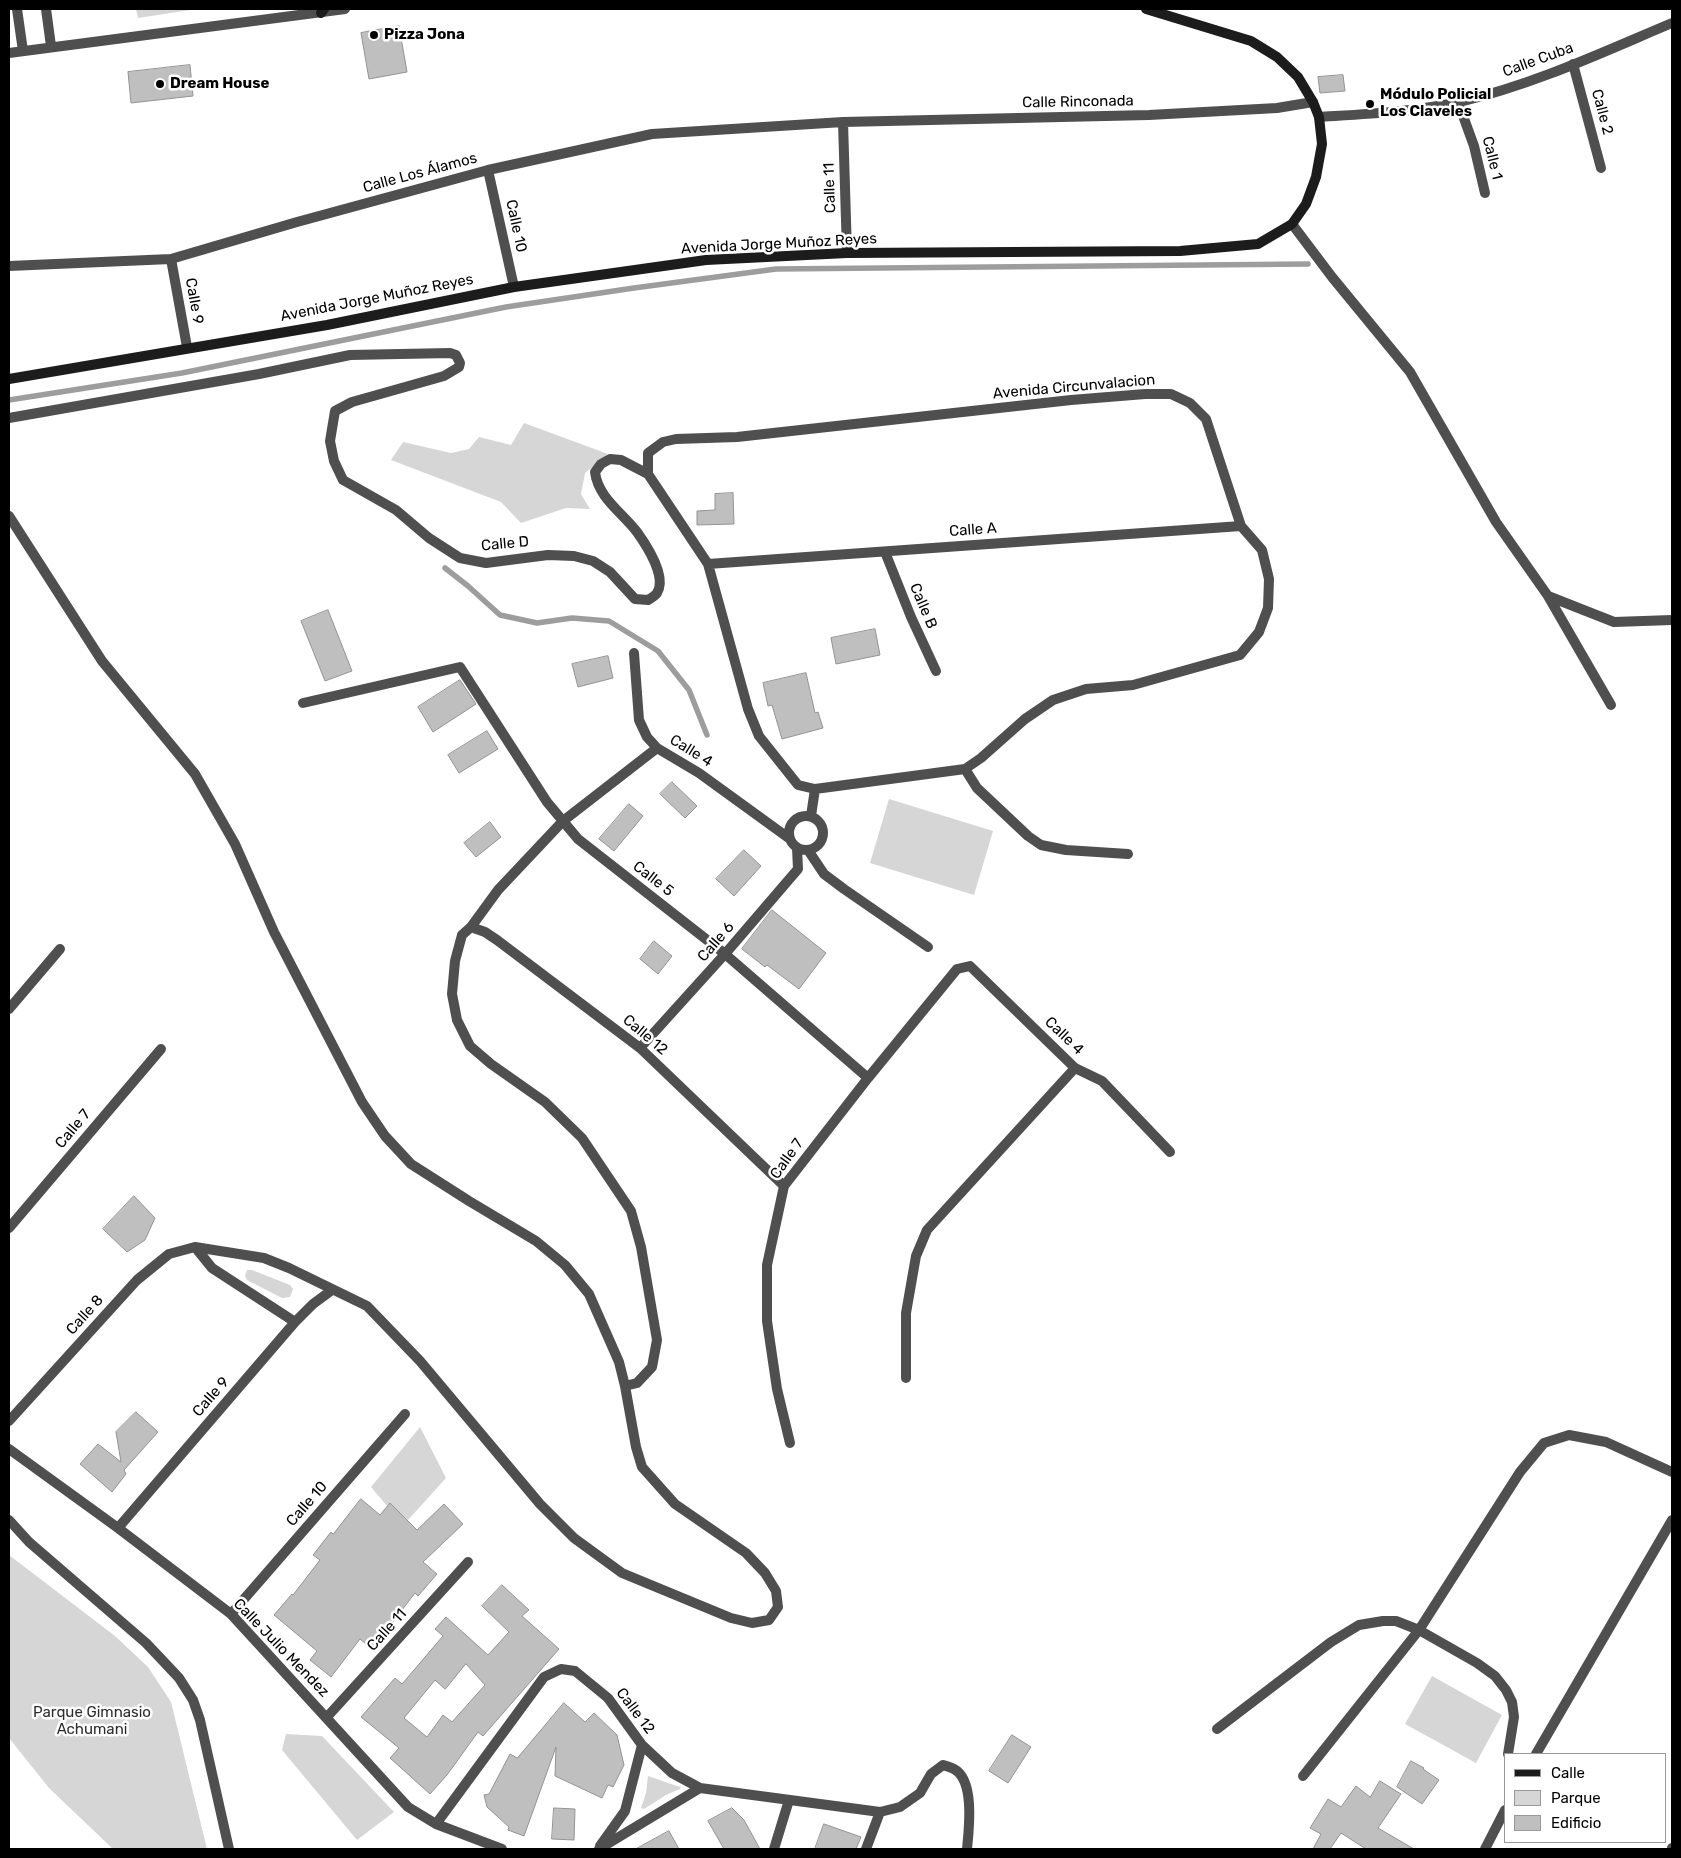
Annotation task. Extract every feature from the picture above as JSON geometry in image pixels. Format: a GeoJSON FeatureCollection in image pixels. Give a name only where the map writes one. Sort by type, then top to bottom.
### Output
{"type":"FeatureCollection","features":[{"type":"Feature","properties":{"kind":"street"},"geometry":{"type":"LineString","coordinates":[[17,9],[23,51]]}},
{"type":"Feature","properties":{"kind":"street"},"geometry":{"type":"LineString","coordinates":[[46,9],[51,46]]}},
{"type":"Feature","properties":{"kind":"street"},"geometry":{"type":"LineString","coordinates":[[9,53],[345,9]]}},
{"type":"Feature","properties":{"kind":"street","name":"Avenida Jorge Muñoz Reyes"},"geometry":{"type":"LineString","coordinates":[[9,379],[327,324],[514,287],[706,260],[847,254],[1180,251],[1258,244],[1292,224],[1306,204],[1316,177],[1322,144],[1319,117],[1313,102],[1298,77],[1278,57],[1251,41],[1146,9]]}},
{"type":"Feature","properties":{"kind":"street","name":"Calle Cuba"},"geometry":{"type":"LineString","coordinates":[[1319,117],[1390,113],[1458,102],[1517,85],[1672,23]]}},
{"type":"Feature","properties":{"kind":"street","name":"Calle 2"},"geometry":{"type":"LineString","coordinates":[[1573,64],[1601,168]]}},
{"type":"Feature","properties":{"kind":"street","name":"Calle Rinconada"},"geometry":{"type":"LineString","coordinates":[[843,122],[1149,115],[1277,108],[1313,102]]}},
{"type":"Feature","properties":{"kind":"street","name":"Calle 1"},"geometry":{"type":"LineString","coordinates":[[1458,102],[1474,146],[1485,193]]}},
{"type":"Feature","properties":{"kind":"street","name":"Calle Los Álamos"},"geometry":{"type":"LineString","coordinates":[[9,266],[171,259],[488,170],[652,134],[843,122]]}},
{"type":"Feature","properties":{"kind":"street","name":"Calle 11"},"geometry":{"type":"LineString","coordinates":[[843,122],[847,254]]}},
{"type":"Feature","properties":{"kind":"street","name":"Calle 10"},"geometry":{"type":"LineString","coordinates":[[488,170],[514,287]]}},
{"type":"Feature","properties":{"kind":"street"},"geometry":{"type":"LineString","coordinates":[[1292,224],[1332,277],[1410,372],[1496,522],[1548,596],[1611,705]]}},
{"type":"Feature","properties":{"kind":"street","name":"Calle 9"},"geometry":{"type":"LineString","coordinates":[[171,259],[187,347]]}},
{"type":"Feature","properties":{"kind":"street","name":"Calle D"},"geometry":{"type":"LineString","coordinates":[[9,418],[260,374],[350,355],[450,353],[456,355],[460,363],[459,367],[444,376],[352,402],[335,411],[330,441],[334,461],[343,480],[396,510],[429,538],[460,558],[486,563],[548,555],[574,556],[593,561],[610,572],[635,599],[648,600],[657,594],[661,580],[656,566],[636,531],[602,492],[596,481],[595,472],[601,464],[610,459],[621,460],[648,474],[708,564]]}},
{"type":"Feature","properties":{"kind":"street","name":"Avenida Circunvalacion"},"geometry":{"type":"LineString","coordinates":[[648,474],[648,454],[664,442],[676,439],[737,437],[1072,400],[1145,394],[1171,394],[1190,403],[1206,419],[1241,526],[1262,550],[1269,579],[1268,608],[1259,632],[1240,655],[1161,678],[1133,684],[1086,689],[1053,700],[1025,719],[981,758],[965,769],[815,789]]}},
{"type":"Feature","properties":{"kind":"street"},"geometry":{"type":"LineString","coordinates":[[9,516],[102,662],[194,774],[235,844],[274,932],[362,1102],[385,1136],[411,1164],[536,1241],[565,1265],[589,1294],[619,1362],[626,1386],[636,1447],[642,1467],[675,1504],[746,1553],[765,1573],[776,1592],[778,1607],[769,1620],[752,1623],[704,1608],[622,1572],[574,1538],[540,1504],[420,1361],[367,1306],[264,1258],[195,1247]]}},
{"type":"Feature","properties":{"kind":"street","name":"Calle A"},"geometry":{"type":"LineString","coordinates":[[708,564],[1241,526]]}},
{"type":"Feature","properties":{"kind":"street","name":"Calle B"},"geometry":{"type":"LineString","coordinates":[[885,552],[936,671]]}},
{"type":"Feature","properties":{"kind":"street"},"geometry":{"type":"LineString","coordinates":[[708,564],[748,709],[759,736],[798,785],[815,789],[811,816]]}},
{"type":"Feature","properties":{"kind":"street"},"geometry":{"type":"LineString","coordinates":[[1548,596],[1614,622],[1672,620]]}},
{"type":"Feature","properties":{"kind":"street","name":"Calle 4"},"geometry":{"type":"LineString","coordinates":[[634,653],[639,720],[647,737],[657,748],[699,774],[794,844]]}},
{"type":"Feature","properties":{"kind":"street","name":"Calle 5"},"geometry":{"type":"LineString","coordinates":[[303,703],[460,667],[547,802],[578,839],[726,954],[868,1078]]}},
{"type":"Feature","properties":{"kind":"street"},"geometry":{"type":"LineString","coordinates":[[626,1386],[637,1383],[652,1367],[657,1340],[641,1247],[631,1210],[582,1138],[545,1102],[491,1064],[470,1046],[457,1020],[452,994],[455,960],[462,935],[471,927],[498,890],[563,821],[657,748]]}},
{"type":"Feature","properties":{"kind":"street"},"geometry":{"type":"LineString","coordinates":[[965,769],[977,788],[1028,836],[1041,845],[1066,850],[1128,854]]}},
{"type":"Feature","properties":{"kind":"street"},"geometry":{"type":"LineString","coordinates":[[808,850],[820,844],[824,831],[822,824],[811,816],[800,816],[795,819],[790,829],[794,844],[808,850],[824,874],[837,884],[928,946]]}},
{"type":"Feature","properties":{"kind":"street","name":"Calle 6"},"geometry":{"type":"LineString","coordinates":[[640,1048],[726,954],[798,869],[794,844]]}},
{"type":"Feature","properties":{"kind":"street","name":"Calle 12"},"geometry":{"type":"LineString","coordinates":[[471,927],[485,932],[497,940],[640,1048],[784,1186]]}},
{"type":"Feature","properties":{"kind":"street"},"geometry":{"type":"LineString","coordinates":[[9,1009],[60,950]]}},
{"type":"Feature","properties":{"kind":"street","name":"Calle 4"},"geometry":{"type":"LineString","coordinates":[[957,969],[970,966],[1075,1068],[1102,1081],[1170,1152]]}},
{"type":"Feature","properties":{"kind":"street","name":"Calle 7"},"geometry":{"type":"LineString","coordinates":[[790,1443],[777,1389],[767,1321],[767,1264],[784,1186],[868,1078],[957,969]]}},
{"type":"Feature","properties":{"kind":"street","name":"Calle 7"},"geometry":{"type":"LineString","coordinates":[[9,1228],[160,1049]]}},
{"type":"Feature","properties":{"kind":"street"},"geometry":{"type":"LineString","coordinates":[[906,1378],[906,1313],[916,1256],[927,1230],[1075,1068]]}},
{"type":"Feature","properties":{"kind":"street"},"geometry":{"type":"LineString","coordinates":[[195,1247],[212,1268],[295,1322]]}},
{"type":"Feature","properties":{"kind":"street","name":"Calle 8"},"geometry":{"type":"LineString","coordinates":[[9,1420],[137,1280],[169,1254],[195,1247]]}},
{"type":"Feature","properties":{"kind":"street","name":"Calle 9"},"geometry":{"type":"LineString","coordinates":[[118,1528],[295,1322],[313,1304],[332,1290]]}},
{"type":"Feature","properties":{"kind":"street","name":"Calle 10"},"geometry":{"type":"LineString","coordinates":[[231,1614],[405,1414]]}},
{"type":"Feature","properties":{"kind":"street"},"geometry":{"type":"LineString","coordinates":[[1303,1776],[1419,1630],[1520,1472],[1544,1443],[1569,1435],[1606,1442],[1672,1472]]}},
{"type":"Feature","properties":{"kind":"street","name":"Calle Julio Mendez"},"geometry":{"type":"LineString","coordinates":[[9,1449],[118,1528],[231,1614],[408,1807],[436,1824],[502,1849]]}},
{"type":"Feature","properties":{"kind":"street"},"geometry":{"type":"LineString","coordinates":[[9,1520],[30,1542],[146,1643],[178,1678],[193,1700],[200,1720],[229,1849]]}},
{"type":"Feature","properties":{"kind":"street"},"geometry":{"type":"LineString","coordinates":[[1537,1753],[1672,1520]]}},
{"type":"Feature","properties":{"kind":"street","name":"Calle 11"},"geometry":{"type":"LineString","coordinates":[[327,1717],[468,1562]]}},
{"type":"Feature","properties":{"kind":"street"},"geometry":{"type":"LineString","coordinates":[[1218,1729],[1331,1642],[1359,1625],[1396,1621],[1419,1630],[1477,1662],[1495,1676],[1506,1690],[1512,1702],[1514,1716],[1508,1753]]}},
{"type":"Feature","properties":{"kind":"street","name":"Calle 12"},"geometry":{"type":"LineString","coordinates":[[436,1824],[544,1677],[561,1669],[574,1670],[608,1698],[642,1745],[672,1773],[700,1788],[880,1812]]}},
{"type":"Feature","properties":{"kind":"street"},"geometry":{"type":"LineString","coordinates":[[598,1849],[625,1811],[642,1745]]}},
{"type":"Feature","properties":{"kind":"street"},"geometry":{"type":"LineString","coordinates":[[866,1849],[880,1812],[900,1807],[920,1793],[930,1774],[943,1765],[956,1769],[966,1782],[969,1812],[967,1849]]}},
{"type":"Feature","properties":{"kind":"street"},"geometry":{"type":"LineString","coordinates":[[598,1849],[700,1788]]}},
{"type":"Feature","properties":{"kind":"street"},"geometry":{"type":"LineString","coordinates":[[774,1849],[789,1800]]}},
{"type":"Feature","properties":{"kind":"street"},"geometry":{"type":"LineString","coordinates":[[1485,1849],[1504,1812]]}},
{"type":"Feature","properties":{"kind":"green space"},"geometry":{"type":"Polygon","coordinates":[[[136,9],[197,9],[138,18],[136,9]]]}},
{"type":"Feature","properties":{"kind":"green space"},"geometry":{"type":"Polygon","coordinates":[[[524,423],[608,454],[585,473],[581,494],[590,509],[566,508],[521,523],[501,502],[391,460],[403,442],[451,453],[469,449],[479,437],[511,445],[524,423]]]}},
{"type":"Feature","properties":{"kind":"green space"},"geometry":{"type":"Polygon","coordinates":[[[889,799],[993,831],[974,895],[870,863],[889,799]]]}},
{"type":"Feature","properties":{"kind":"green space"},"geometry":{"type":"Polygon","coordinates":[[[247,1270],[252,1270],[290,1285],[293,1289],[290,1297],[282,1298],[247,1280],[245,1276],[247,1270]]]}},
{"type":"Feature","properties":{"kind":"green space"},"geometry":{"type":"Polygon","coordinates":[[[420,1427],[446,1478],[408,1520],[390,1503],[387,1506],[371,1487],[420,1427]]]}},
{"type":"Feature","properties":{"kind":"green space","name":"Parque Gimnasio Achumani"},"geometry":{"type":"Polygon","coordinates":[[[9,1555],[115,1636],[148,1667],[171,1702],[207,1849],[113,1849],[49,1788],[9,1738],[9,1555]]]}},
{"type":"Feature","properties":{"kind":"green space"},"geometry":{"type":"Polygon","coordinates":[[[1432,1676],[1502,1715],[1476,1763],[1405,1724],[1432,1676]]]}},
{"type":"Feature","properties":{"kind":"green space"},"geometry":{"type":"Polygon","coordinates":[[[286,1734],[322,1736],[394,1812],[357,1840],[282,1750],[286,1734]]]}},
{"type":"Feature","properties":{"kind":"green space"},"geometry":{"type":"Polygon","coordinates":[[[648,1776],[681,1787],[644,1809],[641,1808],[646,1793],[648,1776]]]}},
{"type":"Feature","properties":{"kind":"building"},"geometry":{"type":"Polygon","coordinates":[[[399,26],[407,72],[369,79],[361,33],[399,26]]]}},
{"type":"Feature","properties":{"kind":"building","name":"Dream House"},"geometry":{"type":"Polygon","coordinates":[[[190,65],[193,96],[131,103],[128,72],[190,65]]]}},
{"type":"Feature","properties":{"kind":"building"},"geometry":{"type":"Polygon","coordinates":[[[1343,75],[1345,91],[1320,93],[1318,77],[1343,75]]]}},
{"type":"Feature","properties":{"kind":"building"},"geometry":{"type":"Polygon","coordinates":[[[733,493],[734,524],[697,525],[697,511],[715,510],[715,494],[733,493]]]}},
{"type":"Feature","properties":{"kind":"building"},"geometry":{"type":"Polygon","coordinates":[[[328,610],[352,671],[325,681],[301,621],[328,610]]]}},
{"type":"Feature","properties":{"kind":"building"},"geometry":{"type":"Polygon","coordinates":[[[875,629],[880,655],[836,664],[831,638],[875,629]]]}},
{"type":"Feature","properties":{"kind":"building"},"geometry":{"type":"Polygon","coordinates":[[[608,656],[613,678],[578,687],[572,664],[608,656]]]}},
{"type":"Feature","properties":{"kind":"building"},"geometry":{"type":"Polygon","coordinates":[[[806,673],[815,713],[818,712],[823,728],[782,739],[772,705],[768,706],[763,683],[806,673]]]}},
{"type":"Feature","properties":{"kind":"building"},"geometry":{"type":"Polygon","coordinates":[[[460,680],[476,704],[433,732],[418,707],[460,680]]]}},
{"type":"Feature","properties":{"kind":"building"},"geometry":{"type":"Polygon","coordinates":[[[487,731],[498,749],[459,773],[448,755],[487,731]]]}},
{"type":"Feature","properties":{"kind":"building"},"geometry":{"type":"Polygon","coordinates":[[[672,782],[697,806],[685,818],[660,794],[672,782]]]}},
{"type":"Feature","properties":{"kind":"building"},"geometry":{"type":"Polygon","coordinates":[[[629,804],[643,816],[614,851],[599,839],[629,804]]]}},
{"type":"Feature","properties":{"kind":"building"},"geometry":{"type":"Polygon","coordinates":[[[490,822],[501,837],[476,857],[464,843],[490,822]]]}},
{"type":"Feature","properties":{"kind":"building"},"geometry":{"type":"Polygon","coordinates":[[[744,850],[761,866],[734,896],[716,879],[744,850]]]}},
{"type":"Feature","properties":{"kind":"building"},"geometry":{"type":"Polygon","coordinates":[[[772,910],[826,953],[799,989],[767,965],[765,967],[742,949],[772,910]]]}},
{"type":"Feature","properties":{"kind":"building"},"geometry":{"type":"Polygon","coordinates":[[[654,941],[672,956],[658,974],[640,959],[654,941]]]}},
{"type":"Feature","properties":{"kind":"building"},"geometry":{"type":"Polygon","coordinates":[[[134,1196],[155,1218],[145,1240],[127,1252],[103,1229],[134,1196]]]}},
{"type":"Feature","properties":{"kind":"building"},"geometry":{"type":"Polygon","coordinates":[[[136,1412],[158,1432],[124,1470],[126,1474],[112,1492],[80,1464],[98,1444],[121,1462],[116,1432],[136,1412]]]}},
{"type":"Feature","properties":{"kind":"building"},"geometry":{"type":"Polygon","coordinates":[[[361,1499],[380,1515],[390,1503],[417,1530],[444,1504],[463,1524],[423,1562],[437,1574],[418,1596],[415,1593],[372,1649],[360,1639],[331,1677],[310,1660],[317,1651],[274,1615],[293,1595],[320,1560],[313,1555],[331,1532],[333,1534],[361,1499]]]}},
{"type":"Feature","properties":{"kind":"building"},"geometry":{"type":"Polygon","coordinates":[[[502,1585],[529,1610],[522,1616],[559,1649],[483,1736],[478,1732],[447,1775],[430,1794],[390,1758],[399,1748],[361,1717],[395,1678],[402,1684],[443,1636],[435,1629],[446,1617],[488,1655],[509,1632],[482,1606],[502,1585]],[[466,1664],[445,1689],[435,1680],[404,1718],[427,1737],[443,1715],[452,1722],[485,1685],[466,1664]]]}},
{"type":"Feature","properties":{"kind":"building"},"geometry":{"type":"Polygon","coordinates":[[[564,1703],[585,1722],[594,1713],[617,1735],[624,1765],[613,1787],[608,1785],[602,1798],[555,1776],[556,1747],[524,1836],[508,1830],[509,1827],[487,1807],[484,1795],[489,1794],[510,1754],[517,1758],[564,1703]]]}},
{"type":"Feature","properties":{"kind":"building"},"geometry":{"type":"Polygon","coordinates":[[[1012,1735],[1031,1747],[1008,1783],[989,1771],[1012,1735]]]}},
{"type":"Feature","properties":{"kind":"building"},"geometry":{"type":"Polygon","coordinates":[[[1411,1761],[1424,1768],[1439,1780],[1422,1804],[1397,1787],[1411,1761]]]}},
{"type":"Feature","properties":{"kind":"building"},"geometry":{"type":"Polygon","coordinates":[[[1380,1781],[1401,1794],[1378,1828],[1414,1849],[1366,1849],[1341,1833],[1330,1849],[1313,1849],[1321,1834],[1310,1828],[1328,1799],[1341,1807],[1356,1786],[1370,1797],[1380,1781]]]}},
{"type":"Feature","properties":{"kind":"building"},"geometry":{"type":"Polygon","coordinates":[[[554,1808],[575,1809],[574,1840],[552,1839],[554,1808]]]}},
{"type":"Feature","properties":{"kind":"building"},"geometry":{"type":"Polygon","coordinates":[[[732,1808],[744,1820],[760,1849],[724,1849],[708,1821],[732,1808]]]}},
{"type":"Feature","properties":{"kind":"building"},"geometry":{"type":"Polygon","coordinates":[[[824,1824],[861,1837],[856,1849],[815,1849],[824,1824]]]}},
{"type":"Feature","properties":{"kind":"building"},"geometry":{"type":"Polygon","coordinates":[[[669,1831],[679,1849],[636,1849],[669,1831]]]}},
{"type":"Feature","properties":{"kind":"waterway"},"geometry":{"type":"LineString","coordinates":[[9,400],[182,373],[506,307],[776,269],[1308,264]]}},
{"type":"Feature","properties":{"kind":"waterway"},"geometry":{"type":"LineString","coordinates":[[445,568],[500,615],[537,623],[572,618],[609,621],[658,651],[689,690],[707,735]]}},
{"type":"Feature","properties":{"kind":"place","name":"Pizza Jona"},"geometry":{"type":"Point","coordinates":[374,35]}},
{"type":"Feature","properties":{"kind":"place","name":"Dream House"},"geometry":{"type":"Point","coordinates":[160,84]}},
{"type":"Feature","properties":{"kind":"place","name":"Módulo Policial Los Claveles"},"geometry":{"type":"Point","coordinates":[1370,104]}}]}
